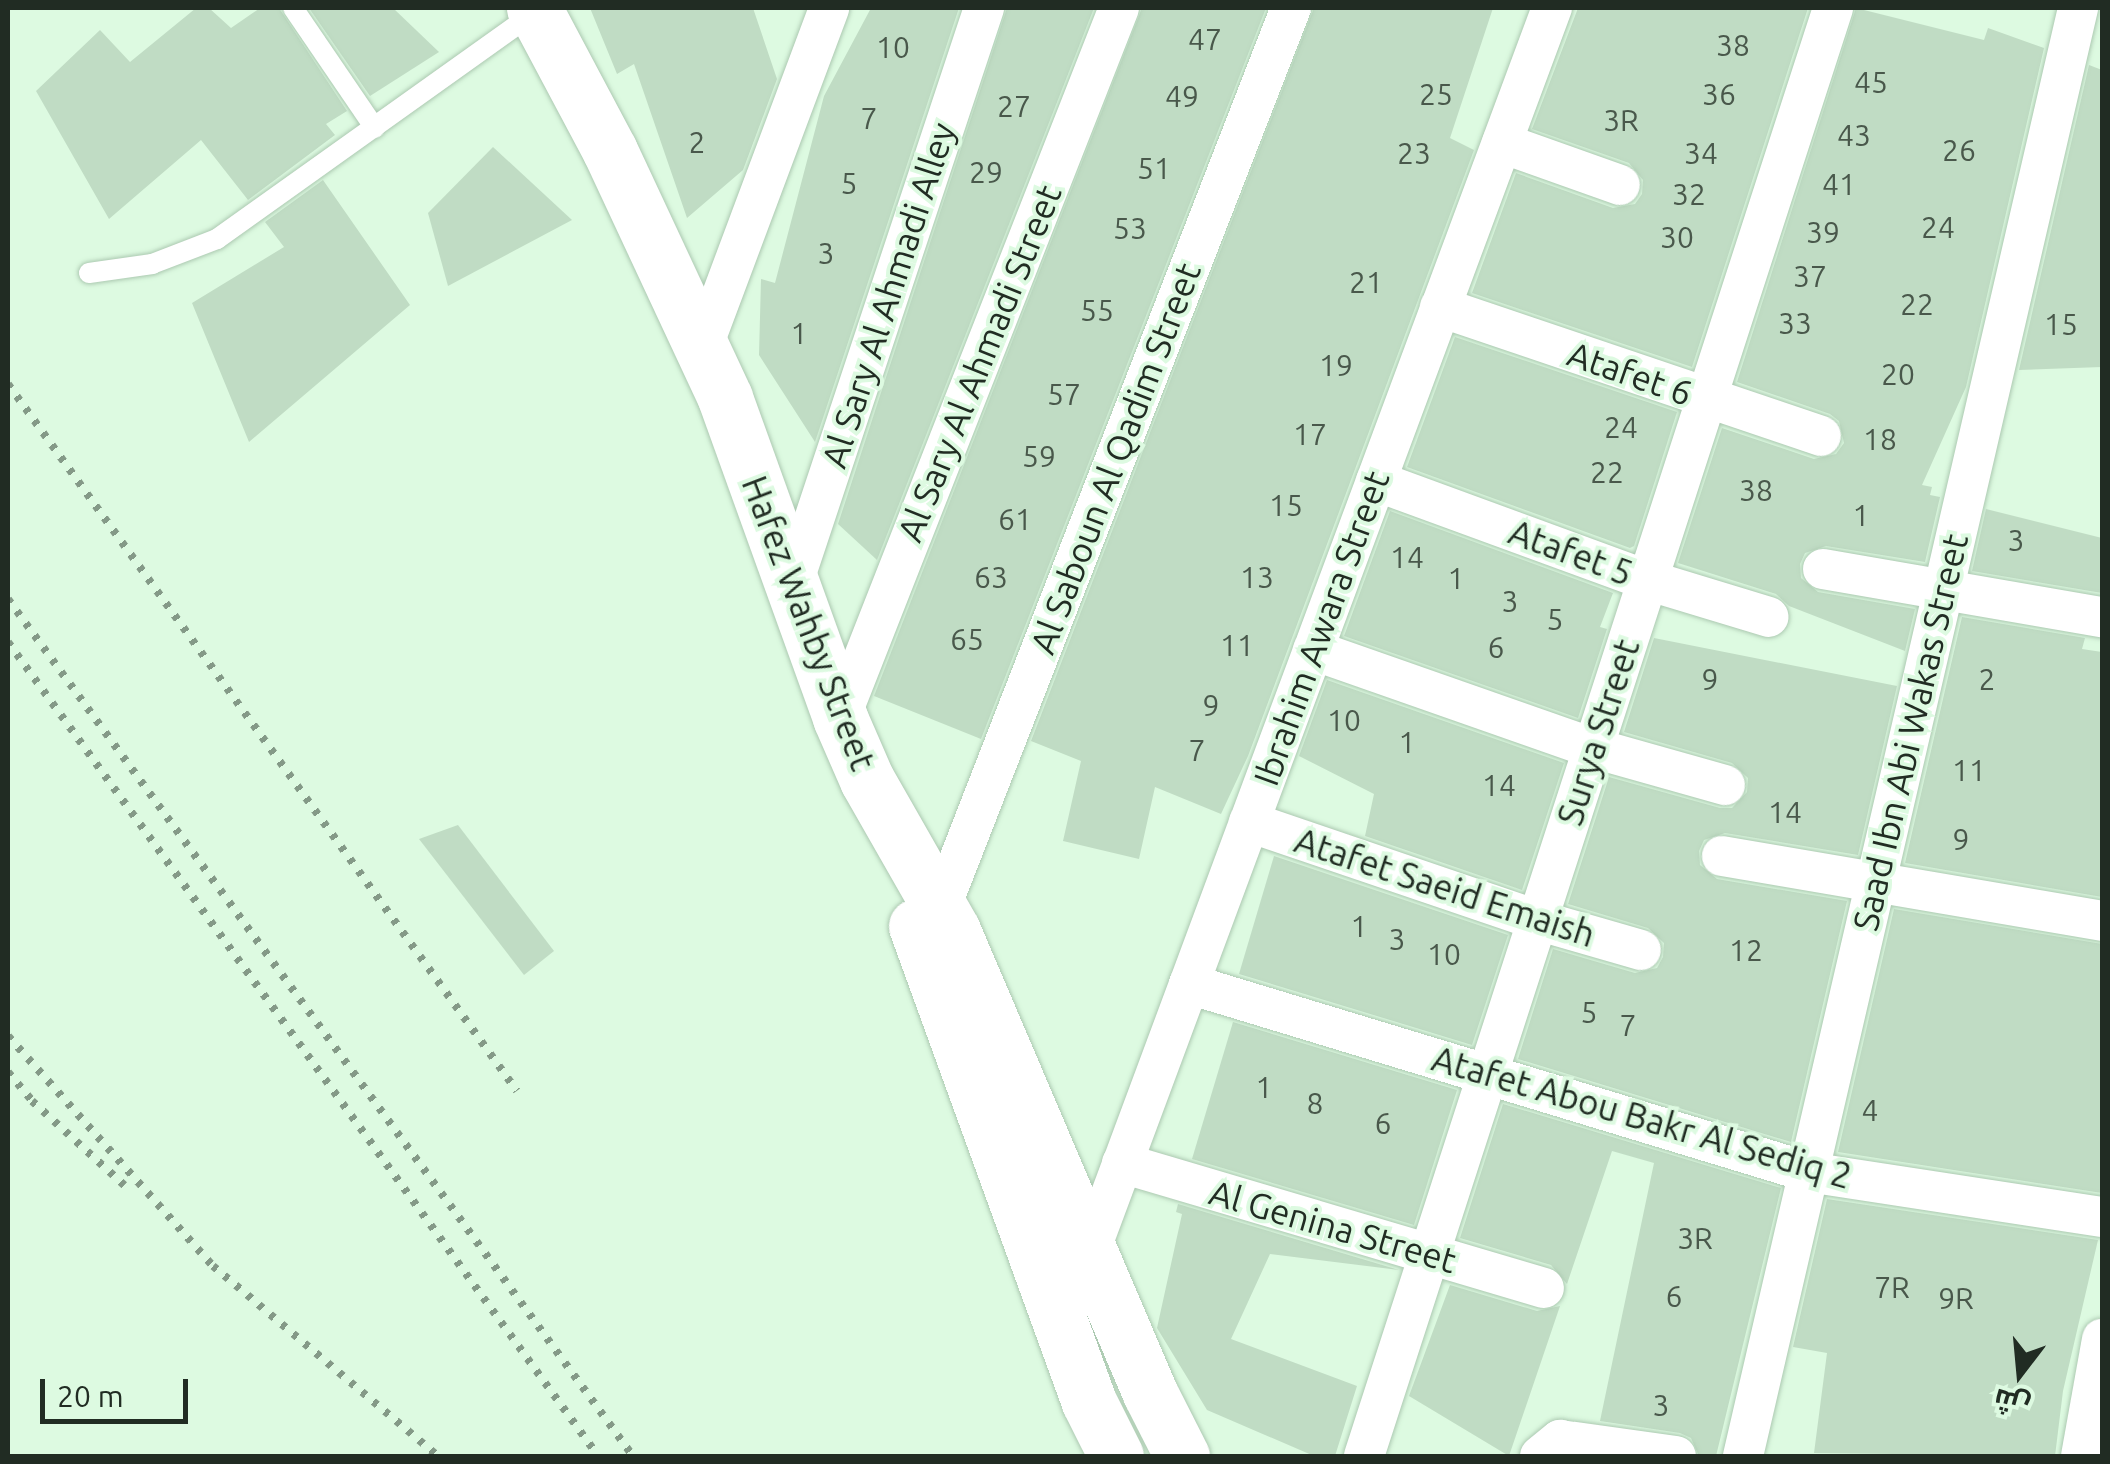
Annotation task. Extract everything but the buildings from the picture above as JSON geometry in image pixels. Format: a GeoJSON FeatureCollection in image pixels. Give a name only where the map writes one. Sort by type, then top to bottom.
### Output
{"type":"FeatureCollection","features":[{"type":"Feature","properties":{"kind":"main road","name":"Hafez Wahby Street"},"geometry":{"type":"LineString","coordinates":[[535,10],[610,151],[725,398],[840,718],[867,780],[940,909],[1150,1394],[1182,1456]]}},
{"type":"Feature","properties":{"kind":"main road"},"geometry":{"type":"LineString","coordinates":[[867,780],[950,1025],[1089,1402],[1116,1456]]}},
{"type":"Feature","properties":{"kind":"street"},"geometry":{"type":"LineString","coordinates":[[702,351],[829,8]]}},
{"type":"Feature","properties":{"kind":"street","name":"Al Sary Al Ahmadi Alley"},"geometry":{"type":"LineString","coordinates":[[792,583],[984,8]]}},
{"type":"Feature","properties":{"kind":"street","name":"Al Sary Al Ahmadi Street"},"geometry":{"type":"LineString","coordinates":[[840,718],[1120,8]]}},
{"type":"Feature","properties":{"kind":"street","name":"Al Saboun Al Qadim Street"},"geometry":{"type":"LineString","coordinates":[[940,909],[1291,8]]}},
{"type":"Feature","properties":{"kind":"street","name":"Ibrahim Awara Street"},"geometry":{"type":"LineString","coordinates":[[1090,1248],[1552,8]]}},
{"type":"Feature","properties":{"kind":"street","name":"Surya Street"},"geometry":{"type":"LineString","coordinates":[[1364,1456],[1833,8]]}},
{"type":"Feature","properties":{"kind":"street","name":"Saad Ibn Abi Wakas Street"},"geometry":{"type":"LineString","coordinates":[[1742,1456],[2078,8]]}},
{"type":"Feature","properties":{"kind":"street"},"geometry":{"type":"LineString","coordinates":[[1502,143],[1620,186]]}},
{"type":"Feature","properties":{"kind":"street","name":"Atafet 6"},"geometry":{"type":"LineString","coordinates":[[1440,307],[1821,436]]}},
{"type":"Feature","properties":{"kind":"street","name":"Atafet 5"},"geometry":{"type":"LineString","coordinates":[[1376,482],[1647,580],[1769,616]]}},
{"type":"Feature","properties":{"kind":"street"},"geometry":{"type":"LineString","coordinates":[[1823,568],[2102,617]]}},
{"type":"Feature","properties":{"kind":"street"},"geometry":{"type":"LineString","coordinates":[[1313,650],[1593,748],[1725,785]]}},
{"type":"Feature","properties":{"kind":"street","name":"Atafet Saeid Emaish"},"geometry":{"type":"LineString","coordinates":[[1249,822],[1537,920],[1641,950]]}},
{"type":"Feature","properties":{"kind":"street"},"geometry":{"type":"LineString","coordinates":[[1722,856],[2102,920]]}},
{"type":"Feature","properties":{"kind":"street","name":"Atafet Abou Bakr Al Sediq 2"},"geometry":{"type":"LineString","coordinates":[[1189,984],[1808,1172],[2102,1217]]}},
{"type":"Feature","properties":{"kind":"street","name":"Al Genina Street"},"geometry":{"type":"LineString","coordinates":[[1122,1164],[1544,1288]]}},
{"type":"Feature","properties":{"kind":"street"},"geometry":{"type":"LineString","coordinates":[[2081,1456],[2102,1339]]}},
{"type":"Feature","properties":{"kind":"street"},"geometry":{"type":"LineString","coordinates":[[1550,1448],[1676,1456]]}},
{"type":"Feature","properties":{"kind":"lane"},"geometry":{"type":"LineString","coordinates":[[292,8],[375,128]]}},
{"type":"Feature","properties":{"kind":"lane"},"geometry":{"type":"LineString","coordinates":[[89,273],[152,264],[217,239],[535,10]]}},
{"type":"Feature","properties":{"kind":"railway"},"geometry":{"type":"LineString","coordinates":[[8,384],[517,1091]]}},
{"type":"Feature","properties":{"kind":"railway"},"geometry":{"type":"LineString","coordinates":[[8,599],[633,1456]]}},
{"type":"Feature","properties":{"kind":"railway"},"geometry":{"type":"LineString","coordinates":[[8,642],[598,1456]]}},
{"type":"Feature","properties":{"kind":"railway"},"geometry":{"type":"LineString","coordinates":[[8,1036],[213,1266],[438,1456]]}},
{"type":"Feature","properties":{"kind":"railway"},"geometry":{"type":"LineString","coordinates":[[8,1072],[32,1101],[124,1185]]}}]}
